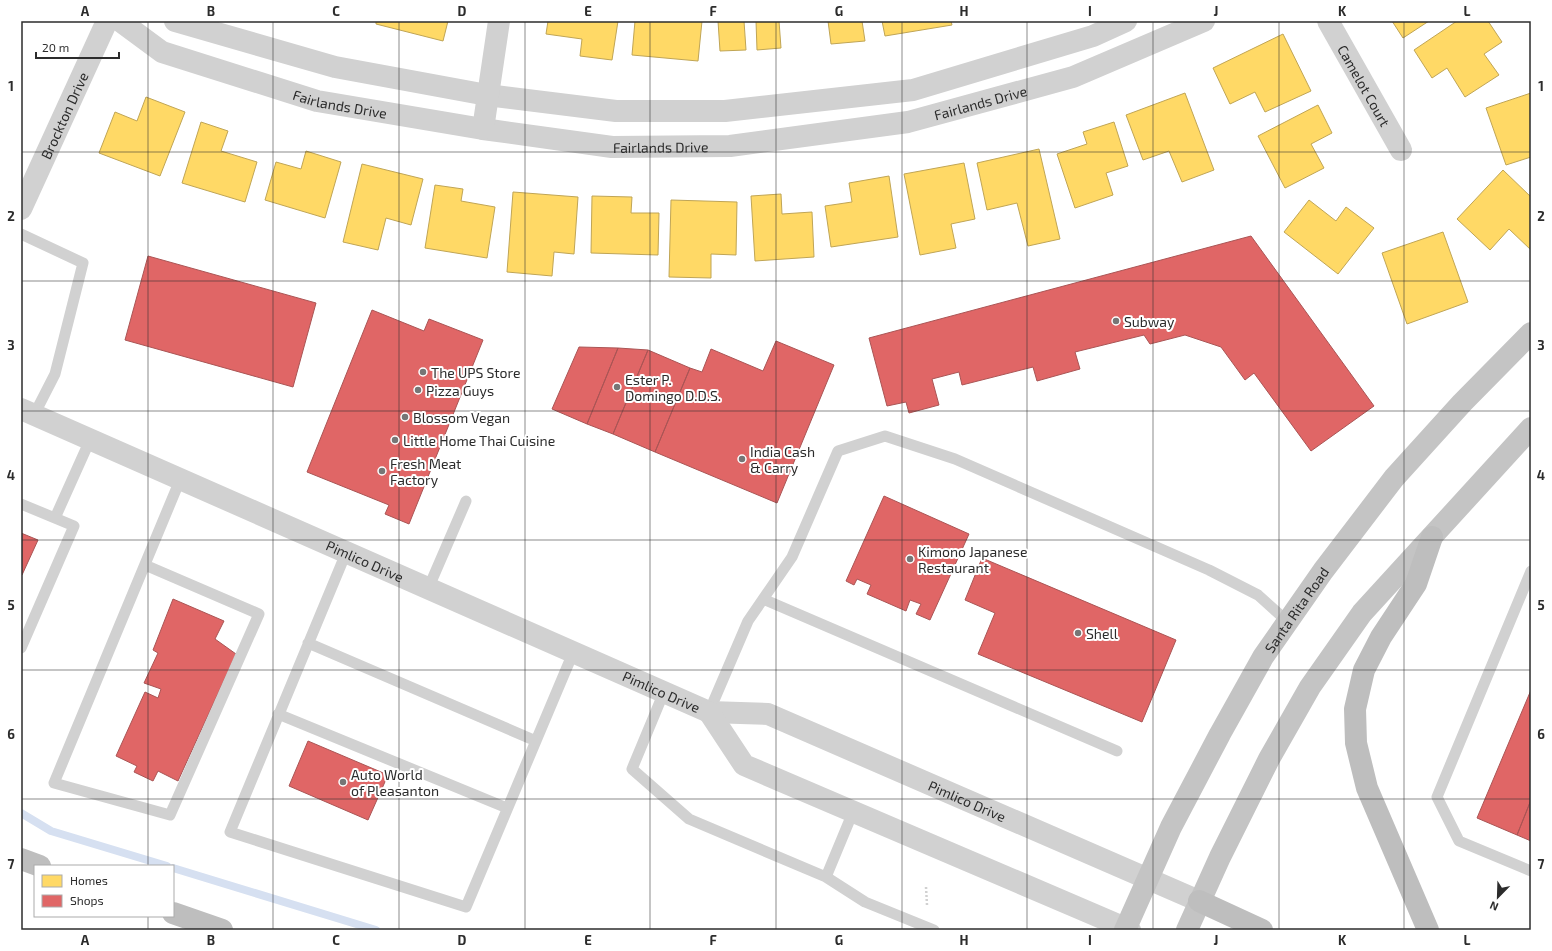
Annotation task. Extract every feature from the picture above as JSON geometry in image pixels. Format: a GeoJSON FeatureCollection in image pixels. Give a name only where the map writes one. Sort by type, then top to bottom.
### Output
{"type":"FeatureCollection","features":[{"type":"Feature","properties":{"kind":"highway"},"geometry":{"type":"LineString","coordinates":[[1428,930],[1367,788],[1356,743],[1355,708],[1364,670],[1381,637],[1416,584],[1432,537]]}},
{"type":"Feature","properties":{"kind":"highway"},"geometry":{"type":"LineString","coordinates":[[21,859],[37,865]]}},
{"type":"Feature","properties":{"kind":"highway"},"geometry":{"type":"LineString","coordinates":[[1199,901],[1262,930]]}},
{"type":"Feature","properties":{"kind":"highway"},"geometry":{"type":"LineString","coordinates":[[174,913],[222,930]]}},
{"type":"Feature","properties":{"kind":"main road","name":"Santa Rita Road"},"geometry":{"type":"LineString","coordinates":[[1127,929],[1171,827],[1263,657],[1323,570],[1394,478],[1462,403],[1531,333]]}},
{"type":"Feature","properties":{"kind":"main road"},"geometry":{"type":"LineString","coordinates":[[1187,930],[1199,901],[1269,759],[1310,687],[1362,613],[1531,428]]}},
{"type":"Feature","properties":{"kind":"street","name":"Brockton Drive"},"geometry":{"type":"LineString","coordinates":[[21,209],[107,21]]}},
{"type":"Feature","properties":{"kind":"street","name":"Fairlands Drive"},"geometry":{"type":"LineString","coordinates":[[120,21],[162,52],[317,101],[483,129],[612,146],[730,146],[908,122],[1073,77],[1204,21]]}},
{"type":"Feature","properties":{"kind":"street"},"geometry":{"type":"LineString","coordinates":[[175,21],[335,67],[487,95],[616,111],[725,111],[913,90],[1094,36],[1126,21]]}},
{"type":"Feature","properties":{"kind":"street"},"geometry":{"type":"LineString","coordinates":[[483,129],[499,21]]}},
{"type":"Feature","properties":{"kind":"street","name":"Camelot Court"},"geometry":{"type":"LineString","coordinates":[[1328,21],[1401,150]]}},
{"type":"Feature","properties":{"kind":"street","name":"Pimlico Drive"},"geometry":{"type":"LineString","coordinates":[[28,412],[428,590],[709,712],[768,714],[1147,880],[1199,901]]}},
{"type":"Feature","properties":{"kind":"street","name":"Pimlico Drive"},"geometry":{"type":"LineString","coordinates":[[709,712],[744,765],[1127,929]]}},
{"type":"Feature","properties":{"kind":"lane"},"geometry":{"type":"LineString","coordinates":[[21,234],[83,263],[55,374],[28,412]]}},
{"type":"Feature","properties":{"kind":"lane"},"geometry":{"type":"LineString","coordinates":[[709,712],[748,621],[792,557],[838,451],[885,436],[955,459],[1209,570],[1258,595],[1288,622]]}},
{"type":"Feature","properties":{"kind":"lane"},"geometry":{"type":"LineString","coordinates":[[55,518],[90,440]]}},
{"type":"Feature","properties":{"kind":"lane"},"geometry":{"type":"LineString","coordinates":[[145,565],[260,614],[170,815],[54,783],[180,480]]}},
{"type":"Feature","properties":{"kind":"lane"},"geometry":{"type":"LineString","coordinates":[[428,590],[466,500]]}},
{"type":"Feature","properties":{"kind":"lane"},"geometry":{"type":"LineString","coordinates":[[21,504],[74,526],[21,648]]}},
{"type":"Feature","properties":{"kind":"lane"},"geometry":{"type":"LineString","coordinates":[[346,553],[230,832],[466,907],[573,653]]}},
{"type":"Feature","properties":{"kind":"lane"},"geometry":{"type":"LineString","coordinates":[[1531,571],[1438,797],[1459,841],[1531,871]]}},
{"type":"Feature","properties":{"kind":"lane"},"geometry":{"type":"LineString","coordinates":[[763,599],[1117,751]]}},
{"type":"Feature","properties":{"kind":"lane"},"geometry":{"type":"LineString","coordinates":[[308,643],[536,741]]}},
{"type":"Feature","properties":{"kind":"lane"},"geometry":{"type":"LineString","coordinates":[[664,692],[632,769],[689,819],[826,877],[865,902],[934,930]]}},
{"type":"Feature","properties":{"kind":"lane"},"geometry":{"type":"LineString","coordinates":[[278,714],[508,808]]}},
{"type":"Feature","properties":{"kind":"lane"},"geometry":{"type":"LineString","coordinates":[[826,877],[853,812]]}},
{"type":"Feature","properties":{"kind":"building: Homes"},"geometry":{"type":"Polygon","coordinates":[[[376,21],[448,21],[443,41],[376,24],[376,21]]]}},
{"type":"Feature","properties":{"kind":"building: Homes"},"geometry":{"type":"Polygon","coordinates":[[[548,21],[618,21],[612,60],[580,56],[582,39],[546,34],[548,21]]]}},
{"type":"Feature","properties":{"kind":"building: Homes"},"geometry":{"type":"Polygon","coordinates":[[[635,21],[702,21],[698,61],[632,55],[635,21]]]}},
{"type":"Feature","properties":{"kind":"building: Homes"},"geometry":{"type":"Polygon","coordinates":[[[718,21],[744,21],[746,50],[720,51],[718,21]]]}},
{"type":"Feature","properties":{"kind":"building: Homes"},"geometry":{"type":"Polygon","coordinates":[[[756,21],[779,21],[781,48],[757,50],[756,21]]]}},
{"type":"Feature","properties":{"kind":"building: Homes"},"geometry":{"type":"Polygon","coordinates":[[[828,21],[862,21],[865,41],[831,44],[828,21]]]}},
{"type":"Feature","properties":{"kind":"building: Homes"},"geometry":{"type":"Polygon","coordinates":[[[882,21],[951,21],[952,25],[885,36],[882,21]]]}},
{"type":"Feature","properties":{"kind":"building: Homes"},"geometry":{"type":"Polygon","coordinates":[[[1392,21],[1429,21],[1403,38],[1392,21]]]}},
{"type":"Feature","properties":{"kind":"building: Homes"},"geometry":{"type":"Polygon","coordinates":[[[1457,21],[1488,21],[1502,42],[1484,54],[1499,75],[1465,97],[1447,68],[1432,78],[1414,50],[1457,21]]]}},
{"type":"Feature","properties":{"kind":"building: Homes"},"geometry":{"type":"Polygon","coordinates":[[[1283,34],[1311,91],[1265,112],[1255,92],[1230,104],[1213,68],[1283,34]]]}},
{"type":"Feature","properties":{"kind":"building: Homes"},"geometry":{"type":"Polygon","coordinates":[[[1185,93],[1214,170],[1182,182],[1169,151],[1143,160],[1126,115],[1185,93]]]}},
{"type":"Feature","properties":{"kind":"building: Homes"},"geometry":{"type":"Polygon","coordinates":[[[1531,93],[1531,157],[1506,165],[1486,108],[1531,93]]]}},
{"type":"Feature","properties":{"kind":"building: Homes"},"geometry":{"type":"Polygon","coordinates":[[[146,97],[185,112],[160,176],[99,153],[115,112],[137,121],[146,97]]]}},
{"type":"Feature","properties":{"kind":"building: Homes"},"geometry":{"type":"Polygon","coordinates":[[[1318,105],[1332,133],[1311,144],[1324,168],[1285,188],[1258,136],[1318,105]]]}},
{"type":"Feature","properties":{"kind":"building: Homes"},"geometry":{"type":"Polygon","coordinates":[[[201,122],[228,131],[221,151],[257,162],[245,202],[182,183],[201,122]]]}},
{"type":"Feature","properties":{"kind":"building: Homes"},"geometry":{"type":"Polygon","coordinates":[[[1114,122],[1128,166],[1106,173],[1113,195],[1075,208],[1057,154],[1087,144],[1083,132],[1114,122]]]}},
{"type":"Feature","properties":{"kind":"building: Homes"},"geometry":{"type":"Polygon","coordinates":[[[1039,149],[1060,239],[1028,246],[1017,203],[987,210],[977,163],[1039,149]]]}},
{"type":"Feature","properties":{"kind":"building: Homes"},"geometry":{"type":"Polygon","coordinates":[[[306,151],[341,162],[325,218],[265,200],[276,162],[301,169],[306,151]]]}},
{"type":"Feature","properties":{"kind":"building: Homes"},"geometry":{"type":"Polygon","coordinates":[[[964,163],[975,219],[951,224],[956,248],[920,255],[904,174],[964,163]]]}},
{"type":"Feature","properties":{"kind":"building: Homes"},"geometry":{"type":"Polygon","coordinates":[[[362,164],[423,179],[411,225],[386,218],[378,250],[343,242],[362,164]]]}},
{"type":"Feature","properties":{"kind":"building: Homes"},"geometry":{"type":"Polygon","coordinates":[[[1503,170],[1531,197],[1531,250],[1509,229],[1490,250],[1457,219],[1503,170]]]}},
{"type":"Feature","properties":{"kind":"building: Homes"},"geometry":{"type":"Polygon","coordinates":[[[889,176],[898,237],[831,247],[825,206],[852,202],[849,183],[889,176]]]}},
{"type":"Feature","properties":{"kind":"building: Homes"},"geometry":{"type":"Polygon","coordinates":[[[435,185],[463,189],[461,201],[495,207],[487,258],[425,248],[435,185]]]}},
{"type":"Feature","properties":{"kind":"building: Homes"},"geometry":{"type":"Polygon","coordinates":[[[513,192],[578,197],[574,254],[554,252],[552,276],[507,272],[513,192]]]}},
{"type":"Feature","properties":{"kind":"building: Homes"},"geometry":{"type":"Polygon","coordinates":[[[781,194],[782,214],[812,212],[814,257],[755,261],[751,196],[781,194]]]}},
{"type":"Feature","properties":{"kind":"building: Homes"},"geometry":{"type":"Polygon","coordinates":[[[592,196],[632,197],[631,213],[659,213],[658,255],[591,253],[592,196]]]}},
{"type":"Feature","properties":{"kind":"building: Homes"},"geometry":{"type":"Polygon","coordinates":[[[671,200],[737,202],[736,255],[711,254],[711,278],[669,277],[671,200]]]}},
{"type":"Feature","properties":{"kind":"building: Homes"},"geometry":{"type":"Polygon","coordinates":[[[1309,200],[1336,221],[1346,207],[1374,228],[1338,274],[1284,232],[1309,200]]]}},
{"type":"Feature","properties":{"kind":"building: Homes"},"geometry":{"type":"Polygon","coordinates":[[[1443,232],[1468,302],[1407,324],[1382,253],[1443,232]]]}},
{"type":"Feature","properties":{"kind":"building: Shops"},"geometry":{"type":"Polygon","coordinates":[[[1251,236],[1374,406],[1311,451],[1254,373],[1245,380],[1221,347],[1185,335],[1150,344],[1144,335],[1075,352],[1080,369],[1037,381],[1033,367],[962,385],[959,372],[932,379],[939,405],[909,413],[906,402],[887,406],[869,338],[1251,236]]]}},
{"type":"Feature","properties":{"kind":"building: Shops"},"geometry":{"type":"Polygon","coordinates":[[[148,256],[316,303],[293,387],[125,340],[148,256]]]}},
{"type":"Feature","properties":{"kind":"building: Shops"},"geometry":{"type":"Polygon","coordinates":[[[372,310],[424,331],[429,319],[483,340],[409,524],[385,514],[389,505],[307,472],[372,310]]]}},
{"type":"Feature","properties":{"kind":"building: Shops"},"geometry":{"type":"Polygon","coordinates":[[[776,341],[834,365],[777,503],[655,452],[690,368],[702,372],[711,349],[763,371],[776,341]]]}},
{"type":"Feature","properties":{"kind":"building: Shops"},"geometry":{"type":"Polygon","coordinates":[[[579,347],[618,348],[587,424],[552,409],[579,347]]]}},
{"type":"Feature","properties":{"kind":"building: Shops","name":"Ester P. Domingo D.D.S."},"geometry":{"type":"Polygon","coordinates":[[[618,348],[648,350],[613,434],[587,424],[618,348]]]}},
{"type":"Feature","properties":{"kind":"building: Shops"},"geometry":{"type":"Polygon","coordinates":[[[648,350],[690,368],[655,452],[613,434],[648,350]]]}},
{"type":"Feature","properties":{"kind":"building: Shops"},"geometry":{"type":"Polygon","coordinates":[[[884,496],[969,534],[930,620],[916,614],[921,604],[910,600],[906,611],[867,594],[871,585],[857,579],[854,585],[846,581],[884,496]]]}},
{"type":"Feature","properties":{"kind":"building: Shops"},"geometry":{"type":"Polygon","coordinates":[[[21,533],[38,540],[22,575],[21,575],[21,533]]]}},
{"type":"Feature","properties":{"kind":"building: Shops"},"geometry":{"type":"Polygon","coordinates":[[[982,558],[1176,640],[1142,722],[978,654],[995,613],[965,600],[982,558]]]}},
{"type":"Feature","properties":{"kind":"building: Shops"},"geometry":{"type":"Polygon","coordinates":[[[173,599],[224,621],[215,639],[236,654],[178,781],[158,771],[153,781],[134,772],[137,766],[116,756],[145,692],[158,698],[161,689],[144,683],[158,653],[153,650],[173,599]]]}},
{"type":"Feature","properties":{"kind":"building: Shops"},"geometry":{"type":"Polygon","coordinates":[[[1531,690],[1531,800],[1517,835],[1477,818],[1531,690]]]}},
{"type":"Feature","properties":{"kind":"building: Shops"},"geometry":{"type":"Polygon","coordinates":[[[308,741],[388,775],[368,820],[289,786],[308,741]]]}},
{"type":"Feature","properties":{"kind":"building: Shops"},"geometry":{"type":"Polygon","coordinates":[[[1531,800],[1531,841],[1517,835],[1531,800]]]}},
{"type":"Feature","properties":{"kind":"waterway"},"geometry":{"type":"LineString","coordinates":[[21,813],[51,831],[164,865]]}},
{"type":"Feature","properties":{"kind":"waterway"},"geometry":{"type":"LineString","coordinates":[[174,868],[376,930]]}},
{"type":"Feature","properties":{"kind":"place","name":"Subway"},"geometry":{"type":"Point","coordinates":[1116,321]}},
{"type":"Feature","properties":{"kind":"place","name":"The UPS Store"},"geometry":{"type":"Point","coordinates":[423,372]}},
{"type":"Feature","properties":{"kind":"place","name":"Ester P. Domingo D.D.S."},"geometry":{"type":"Point","coordinates":[617,387]}},
{"type":"Feature","properties":{"kind":"place","name":"Pizza Guys"},"geometry":{"type":"Point","coordinates":[418,390]}},
{"type":"Feature","properties":{"kind":"place","name":"Blossom Vegan"},"geometry":{"type":"Point","coordinates":[405,417]}},
{"type":"Feature","properties":{"kind":"place","name":"Little Home Thai Cuisine"},"geometry":{"type":"Point","coordinates":[395,440]}},
{"type":"Feature","properties":{"kind":"place","name":"India Cash & Carry"},"geometry":{"type":"Point","coordinates":[742,459]}},
{"type":"Feature","properties":{"kind":"place","name":"Fresh Meat Factory"},"geometry":{"type":"Point","coordinates":[382,471]}},
{"type":"Feature","properties":{"kind":"place","name":"Kimono Japanese Restaurant"},"geometry":{"type":"Point","coordinates":[910,559]}},
{"type":"Feature","properties":{"kind":"place","name":"Shell"},"geometry":{"type":"Point","coordinates":[1078,633]}},
{"type":"Feature","properties":{"kind":"place","name":"Auto World of Pleasanton"},"geometry":{"type":"Point","coordinates":[343,782]}}]}
